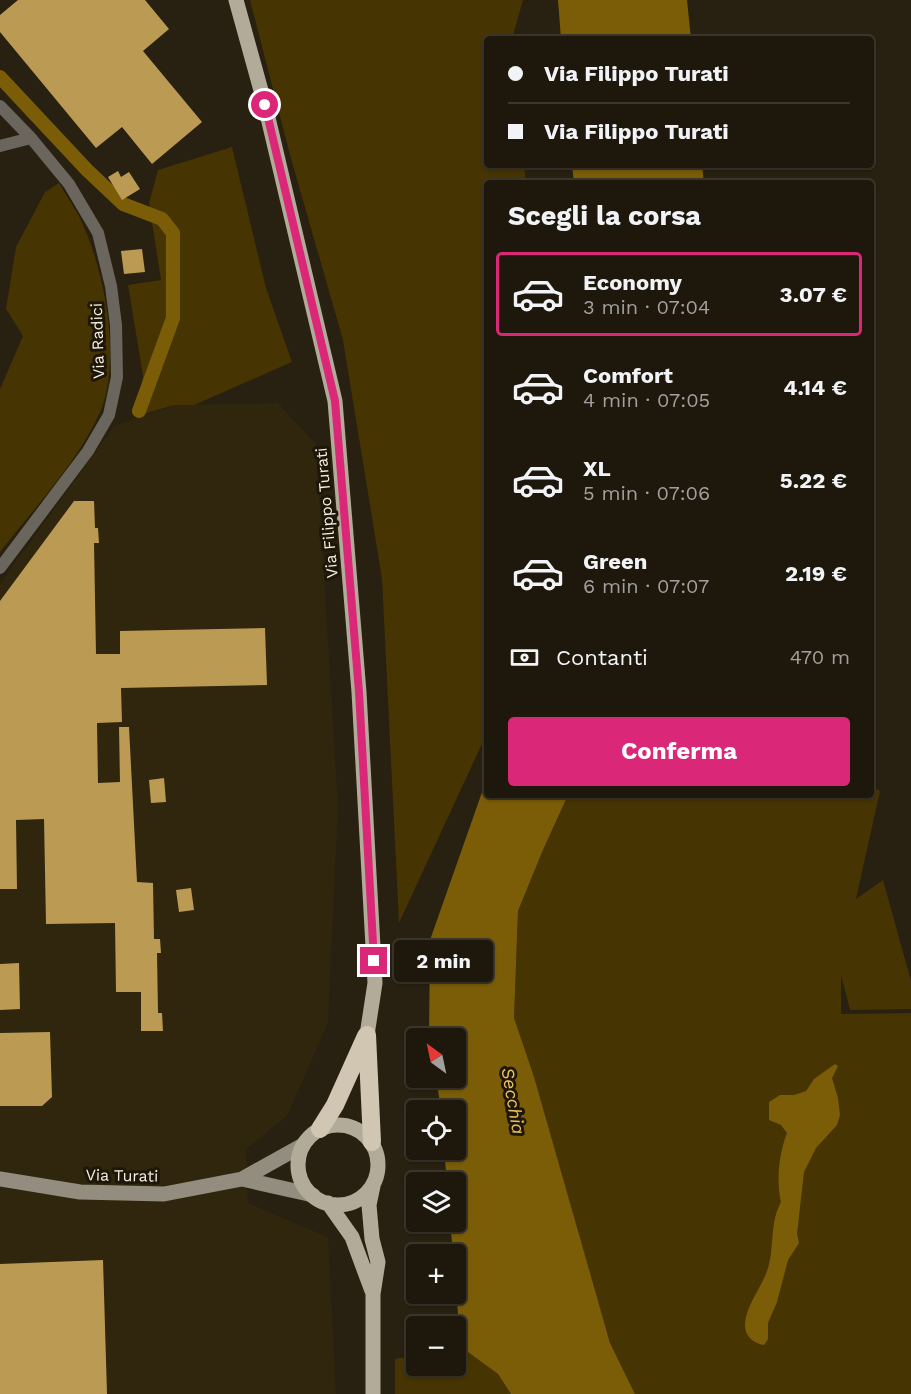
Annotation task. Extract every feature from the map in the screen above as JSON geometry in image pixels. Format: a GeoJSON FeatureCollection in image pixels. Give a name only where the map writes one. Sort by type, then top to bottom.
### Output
{"type":"FeatureCollection","features":[{"type":"Feature","properties":{"kind":"highway"},"geometry":{"type":"LineString","coordinates":[[320,1129],[335,1105],[367,1035]]}},
{"type":"Feature","properties":{"kind":"highway"},"geometry":{"type":"LineString","coordinates":[[367,1035],[372,1142]]}},
{"type":"Feature","properties":{"kind":"main road","name":"Via Filippo Turati"},"geometry":{"type":"LineString","coordinates":[[236,0],[265,105],[335,401],[359,692],[375,983],[367,1035]]}},
{"type":"Feature","properties":{"kind":"main road"},"geometry":{"type":"LineString","coordinates":[[373,1394],[373,1294],[378,1262],[372,1239],[369,1205],[374,1183],[378,1162],[372,1142],[354,1127],[343,1125],[320,1129],[303,1145],[298,1163],[299,1172],[302,1181],[313,1196],[328,1203],[342,1205],[366,1194],[374,1183]]}},
{"type":"Feature","properties":{"kind":"main road"},"geometry":{"type":"LineString","coordinates":[[328,1203],[352,1237],[373,1294]]}},
{"type":"Feature","properties":{"kind":"street","name":"Via Radici"},"geometry":{"type":"LineString","coordinates":[[0,106],[31,138],[69,184],[98,234],[116,325],[117,377],[108,415],[88,451],[0,568]]}},
{"type":"Feature","properties":{"kind":"street"},"geometry":{"type":"LineString","coordinates":[[0,146],[31,138]]}},
{"type":"Feature","properties":{"kind":"street"},"geometry":{"type":"LineString","coordinates":[[242,1179],[303,1145]]}},
{"type":"Feature","properties":{"kind":"street","name":"Via Turati"},"geometry":{"type":"LineString","coordinates":[[0,1179],[80,1192],[164,1194],[242,1179]]}},
{"type":"Feature","properties":{"kind":"street"},"geometry":{"type":"LineString","coordinates":[[242,1179],[313,1196]]}},
{"type":"Feature","properties":{"kind":"shaded area"},"geometry":{"type":"Polygon","coordinates":[[[250,0],[523,0],[513,36],[484,36],[484,168],[524,168],[526,180],[484,180],[484,739],[399,923],[382,579],[343,340],[290,155],[250,0]]]}},
{"type":"Feature","properties":{"kind":"shaded area"},"geometry":{"type":"Polygon","coordinates":[[[232,147],[266,288],[292,362],[194,405],[174,405],[137,416],[143,376],[128,285],[161,280],[149,203],[158,170],[232,147]]]}},
{"type":"Feature","properties":{"kind":"shaded area"},"geometry":{"type":"Polygon","coordinates":[[[59,183],[82,221],[92,247],[104,293],[110,343],[107,390],[101,410],[81,448],[0,552],[0,389],[23,336],[6,309],[16,247],[45,192],[59,183]]]}},
{"type":"Feature","properties":{"kind":"shaded area"},"geometry":{"type":"Polygon","coordinates":[[[278,403],[316,444],[338,806],[328,1023],[287,1116],[246,1149],[248,1203],[328,1237],[336,1394],[0,1394],[0,584],[114,426],[174,405],[278,403]]]}},
{"type":"Feature","properties":{"kind":"shaded area"},"geometry":{"type":"Polygon","coordinates":[[[874,788],[880,791],[856,899],[883,880],[911,981],[911,1009],[850,1010],[841,975],[841,1014],[911,1013],[911,1394],[635,1394],[610,1343],[514,1018],[518,911],[567,798],[874,798],[874,788]]]}},
{"type":"Feature","properties":{"kind":"shaded area"},"geometry":{"type":"Polygon","coordinates":[[[466,1351],[498,1374],[511,1394],[395,1394],[395,1359],[406,1357],[406,1376],[466,1376],[466,1351]]]}},
{"type":"Feature","properties":{"kind":"water"},"geometry":{"type":"Polygon","coordinates":[[[558,0],[687,0],[691,36],[561,36],[558,0]]]}},
{"type":"Feature","properties":{"kind":"water"},"geometry":{"type":"Polygon","coordinates":[[[572,168],[702,168],[704,180],[574,180],[572,168]]]}},
{"type":"Feature","properties":{"kind":"water","name":"Secchia"},"geometry":{"type":"Polygon","coordinates":[[[484,787],[484,798],[567,798],[518,911],[514,1018],[534,1077],[610,1343],[635,1394],[511,1394],[498,1374],[466,1351],[466,1316],[458,1316],[457,1304],[466,1304],[466,1244],[452,1244],[451,1232],[466,1232],[466,1172],[446,1172],[445,1160],[466,1160],[466,1100],[439,1100],[438,1088],[466,1088],[466,1028],[429,1028],[430,940],[484,787]]]}},
{"type":"Feature","properties":{"kind":"water"},"geometry":{"type":"Polygon","coordinates":[[[835,1064],[838,1066],[832,1078],[840,1115],[837,1125],[816,1148],[804,1172],[797,1234],[799,1243],[788,1260],[777,1302],[768,1323],[768,1339],[764,1345],[760,1344],[748,1335],[745,1323],[748,1309],[767,1271],[769,1262],[775,1219],[781,1202],[779,1167],[787,1133],[781,1125],[769,1120],[769,1102],[780,1095],[794,1095],[806,1091],[814,1079],[835,1064]]]}},
{"type":"Feature","properties":{"kind":"building"},"geometry":{"type":"Polygon","coordinates":[[[18,0],[145,0],[169,29],[143,51],[202,122],[152,164],[122,127],[96,148],[0,32],[0,15],[18,0]]]}},
{"type":"Feature","properties":{"kind":"building"},"geometry":{"type":"Polygon","coordinates":[[[118,171],[121,177],[129,172],[140,189],[122,200],[108,177],[118,171]]]}},
{"type":"Feature","properties":{"kind":"building"},"geometry":{"type":"Polygon","coordinates":[[[142,249],[145,272],[124,274],[121,251],[142,249]]]}},
{"type":"Feature","properties":{"kind":"building"},"geometry":{"type":"Polygon","coordinates":[[[74,501],[94,501],[95,528],[98,528],[99,543],[94,543],[96,654],[120,654],[120,631],[265,628],[267,685],[121,688],[122,722],[97,723],[98,783],[120,782],[119,727],[129,727],[137,882],[153,883],[154,939],[160,939],[161,953],[157,953],[158,1013],[162,1013],[163,1031],[141,1031],[141,992],[116,992],[115,923],[46,924],[44,819],[16,820],[17,889],[0,889],[0,601],[74,501]]]}},
{"type":"Feature","properties":{"kind":"building"},"geometry":{"type":"Polygon","coordinates":[[[164,778],[166,802],[151,803],[149,780],[164,778]]]}},
{"type":"Feature","properties":{"kind":"building"},"geometry":{"type":"Polygon","coordinates":[[[191,888],[194,910],[179,912],[176,890],[191,888]]]}},
{"type":"Feature","properties":{"kind":"building"},"geometry":{"type":"Polygon","coordinates":[[[19,963],[20,1009],[0,1010],[0,964],[19,963]]]}},
{"type":"Feature","properties":{"kind":"building"},"geometry":{"type":"Polygon","coordinates":[[[50,1032],[52,1097],[42,1106],[0,1106],[0,1033],[50,1032]]]}},
{"type":"Feature","properties":{"kind":"building"},"geometry":{"type":"Polygon","coordinates":[[[103,1260],[107,1394],[0,1394],[0,1264],[103,1260]]]}},
{"type":"Feature","properties":{"kind":"waterway"},"geometry":{"type":"LineString","coordinates":[[0,77],[87,170],[123,204],[162,219],[173,233],[173,318],[139,411]]}},
{"type":"Feature","properties":{"kind":"route"},"geometry":{"type":"LineString","coordinates":[[265,105],[335,401],[359,692],[374,961]]}}]}
